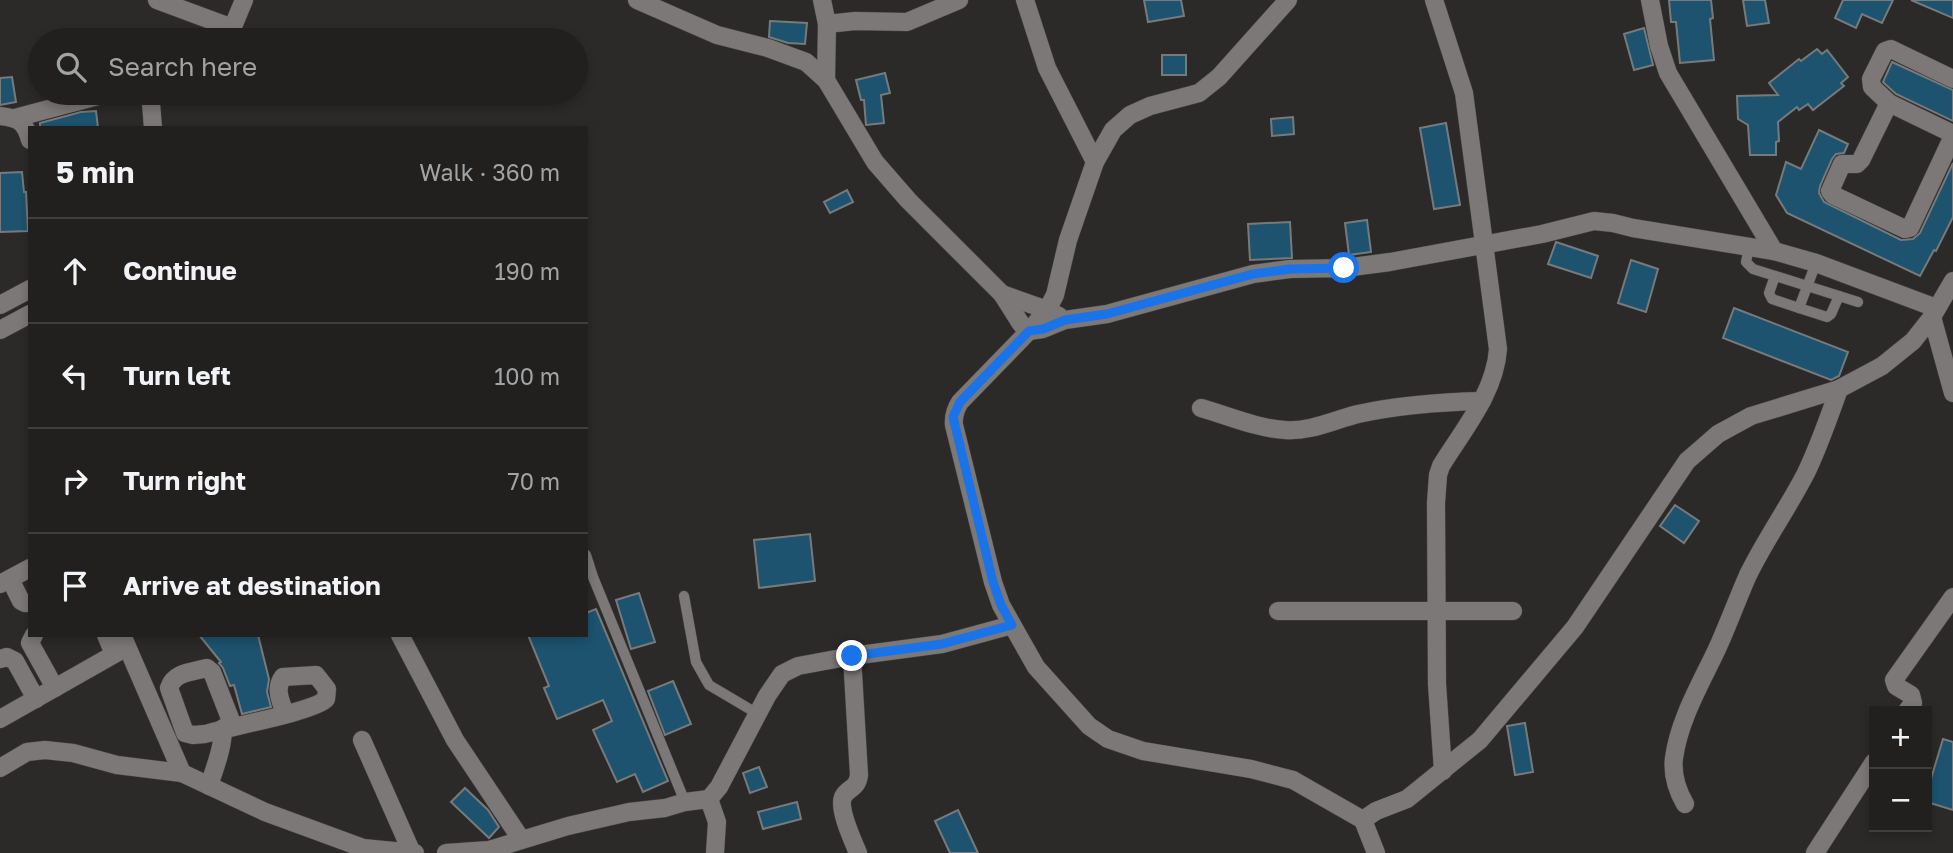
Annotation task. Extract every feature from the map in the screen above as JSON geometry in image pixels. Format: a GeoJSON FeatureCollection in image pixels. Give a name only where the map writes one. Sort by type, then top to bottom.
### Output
{"type":"FeatureCollection","features":[{"type":"Feature","properties":{"kind":"street"},"geometry":{"type":"LineString","coordinates":[[157,0],[227,26],[234,24],[244,0]]}},
{"type":"Feature","properties":{"kind":"street"},"geometry":{"type":"LineString","coordinates":[[637,0],[717,36],[768,48],[807,62],[826,80],[875,162],[908,200],[1002,294],[1021,324],[1029,331],[1043,329],[1065,320],[1107,314],[1253,274],[1390,262],[1594,221],[1774,251],[1816,263],[1934,313]]}},
{"type":"Feature","properties":{"kind":"street"},"geometry":{"type":"LineString","coordinates":[[822,0],[827,24],[826,80]]}},
{"type":"Feature","properties":{"kind":"street"},"geometry":{"type":"LineString","coordinates":[[827,24],[855,21],[907,22],[958,0]]}},
{"type":"Feature","properties":{"kind":"street"},"geometry":{"type":"LineString","coordinates":[[1025,0],[1047,68],[1095,162]]}},
{"type":"Feature","properties":{"kind":"street"},"geometry":{"type":"LineString","coordinates":[[1288,0],[1219,77],[1199,93],[1150,106],[1130,115],[1113,130],[1095,162],[1068,240],[1055,295],[1047,310],[960,402],[953,417],[1001,605],[1036,667],[1089,726],[1108,739],[1143,751],[1251,769],[1293,780],[1363,820],[1376,853]]}},
{"type":"Feature","properties":{"kind":"street"},"geometry":{"type":"LineString","coordinates":[[1434,0],[1464,93],[1498,349],[1494,373],[1482,401],[1438,475],[1437,684],[1443,771]]}},
{"type":"Feature","properties":{"kind":"street"},"geometry":{"type":"LineString","coordinates":[[1650,0],[1659,46],[1668,74],[1774,251]]}},
{"type":"Feature","properties":{"kind":"street"},"geometry":{"type":"LineString","coordinates":[[1889,103],[1861,160],[1857,163],[1842,164],[1830,191],[1833,195],[1905,229],[1910,228],[1953,135],[1889,103],[1872,87],[1871,79],[1885,51],[1891,49],[1953,79]]}},
{"type":"Feature","properties":{"kind":"street"},"geometry":{"type":"LineString","coordinates":[[8,117],[58,105]]}},
{"type":"Feature","properties":{"kind":"street"},"geometry":{"type":"LineString","coordinates":[[151,105],[153,126]]}},
{"type":"Feature","properties":{"kind":"street"},"geometry":{"type":"LineString","coordinates":[[8,117],[26,128],[28,134]]}},
{"type":"Feature","properties":{"kind":"street"},"geometry":{"type":"LineString","coordinates":[[1363,820],[1376,811],[1407,799],[1480,740],[1576,627],[1687,461],[1718,434],[1751,416],[1839,389],[1882,366],[1913,341],[1953,281]]}},
{"type":"Feature","properties":{"kind":"street"},"geometry":{"type":"LineString","coordinates":[[0,304],[28,290]]}},
{"type":"Feature","properties":{"kind":"street"},"geometry":{"type":"LineString","coordinates":[[1002,294],[1047,310],[1065,320]]}},
{"type":"Feature","properties":{"kind":"street"},"geometry":{"type":"LineString","coordinates":[[1934,313],[1953,393]]}},
{"type":"Feature","properties":{"kind":"street"},"geometry":{"type":"LineString","coordinates":[[0,330],[28,315]]}},
{"type":"Feature","properties":{"kind":"street"},"geometry":{"type":"LineString","coordinates":[[1685,804],[1678,792],[1674,768],[1682,726],[1748,576],[1806,473],[1839,389]]}},
{"type":"Feature","properties":{"kind":"street"},"geometry":{"type":"LineString","coordinates":[[1201,408],[1281,430],[1300,431],[1359,414],[1395,408],[1435,402],[1482,401]]}},
{"type":"Feature","properties":{"kind":"street"},"geometry":{"type":"LineString","coordinates":[[28,569],[5,581],[21,601],[28,603]]}},
{"type":"Feature","properties":{"kind":"street"},"geometry":{"type":"LineString","coordinates":[[1911,706],[1913,703],[1911,695],[1896,686],[1894,680],[1953,597]]}},
{"type":"Feature","properties":{"kind":"street"},"geometry":{"type":"LineString","coordinates":[[1278,611],[1513,611]]}},
{"type":"Feature","properties":{"kind":"street"},"geometry":{"type":"LineString","coordinates":[[446,853],[489,850],[568,826],[629,812],[709,799],[719,787],[782,674],[798,666],[942,644],[1012,625]]}},
{"type":"Feature","properties":{"kind":"street"},"geometry":{"type":"LineString","coordinates":[[33,637],[30,643],[55,688]]}},
{"type":"Feature","properties":{"kind":"street"},"geometry":{"type":"LineString","coordinates":[[401,637],[455,740],[521,839]]}},
{"type":"Feature","properties":{"kind":"street"},"geometry":{"type":"LineString","coordinates":[[0,719],[55,688],[121,645],[182,773]]}},
{"type":"Feature","properties":{"kind":"street"},"geometry":{"type":"LineString","coordinates":[[852,656],[859,775],[858,782],[844,796],[842,803],[858,853]]}},
{"type":"Feature","properties":{"kind":"street"},"geometry":{"type":"LineString","coordinates":[[0,659],[7,657],[15,661],[36,699]]}},
{"type":"Feature","properties":{"kind":"street"},"geometry":{"type":"LineString","coordinates":[[209,786],[228,727],[285,714]]}},
{"type":"Feature","properties":{"kind":"street"},"geometry":{"type":"LineString","coordinates":[[362,740],[413,853]]}},
{"type":"Feature","properties":{"kind":"street"},"geometry":{"type":"LineString","coordinates":[[0,768],[27,752],[45,750],[73,753],[117,765],[182,773],[265,812],[363,848],[413,853]]}},
{"type":"Feature","properties":{"kind":"street"},"geometry":{"type":"LineString","coordinates":[[1815,853],[1869,769]]}},
{"type":"Feature","properties":{"kind":"street"},"geometry":{"type":"LineString","coordinates":[[709,799],[717,822],[715,853]]}},
{"type":"Feature","properties":{"kind":"lane"},"geometry":{"type":"LineString","coordinates":[[1749,247],[1746,261],[1753,269],[1858,302]]}},
{"type":"Feature","properties":{"kind":"lane"},"geometry":{"type":"LineString","coordinates":[[1799,308],[1816,263]]}},
{"type":"Feature","properties":{"kind":"lane"},"geometry":{"type":"LineString","coordinates":[[1775,276],[1769,293],[1772,299],[1827,317],[1839,296]]}},
{"type":"Feature","properties":{"kind":"lane"},"geometry":{"type":"LineString","coordinates":[[590,576],[685,802]]}},
{"type":"Feature","properties":{"kind":"lane"},"geometry":{"type":"LineString","coordinates":[[684,596],[696,662],[709,685],[758,714]]}},
{"type":"Feature","properties":{"kind":"building"},"geometry":{"type":"Polygon","coordinates":[[[1144,0],[1181,0],[1184,16],[1148,22],[1144,0]]]}},
{"type":"Feature","properties":{"kind":"building"},"geometry":{"type":"Polygon","coordinates":[[[1669,0],[1711,0],[1714,60],[1680,63],[1676,22],[1671,22],[1669,0]]]}},
{"type":"Feature","properties":{"kind":"building"},"geometry":{"type":"Polygon","coordinates":[[[1743,0],[1765,0],[1769,23],[1747,26],[1743,0]]]}},
{"type":"Feature","properties":{"kind":"building"},"geometry":{"type":"Polygon","coordinates":[[[1843,0],[1893,0],[1882,23],[1862,14],[1856,28],[1835,18],[1843,0]]]}},
{"type":"Feature","properties":{"kind":"building"},"geometry":{"type":"Polygon","coordinates":[[[1911,0],[1953,0],[1953,18],[1911,0]]]}},
{"type":"Feature","properties":{"kind":"building"},"geometry":{"type":"Polygon","coordinates":[[[770,21],[807,23],[805,44],[788,43],[769,37],[770,21]]]}},
{"type":"Feature","properties":{"kind":"building"},"geometry":{"type":"Polygon","coordinates":[[[1644,28],[1653,65],[1634,70],[1624,34],[1644,28]]]}},
{"type":"Feature","properties":{"kind":"building"},"geometry":{"type":"Polygon","coordinates":[[[1817,49],[1822,54],[1827,50],[1848,77],[1841,83],[1844,86],[1813,110],[1808,104],[1799,110],[1797,107],[1778,122],[1779,141],[1776,142],[1776,155],[1750,155],[1748,125],[1738,119],[1737,96],[1778,95],[1769,83],[1799,59],[1801,61],[1817,49]]]}},
{"type":"Feature","properties":{"kind":"building"},"geometry":{"type":"Polygon","coordinates":[[[1162,55],[1186,55],[1186,75],[1162,75],[1162,55]]]}},
{"type":"Feature","properties":{"kind":"building"},"geometry":{"type":"Polygon","coordinates":[[[1892,62],[1953,90],[1953,121],[1896,94],[1883,82],[1892,62]]]}},
{"type":"Feature","properties":{"kind":"building"},"geometry":{"type":"Polygon","coordinates":[[[885,73],[890,93],[881,95],[884,123],[866,125],[864,100],[861,100],[856,80],[885,73]]]}},
{"type":"Feature","properties":{"kind":"building"},"geometry":{"type":"Polygon","coordinates":[[[12,77],[16,102],[0,105],[0,78],[12,77]]]}},
{"type":"Feature","properties":{"kind":"building"},"geometry":{"type":"Polygon","coordinates":[[[96,111],[98,126],[40,126],[40,123],[81,112],[96,111]]]}},
{"type":"Feature","properties":{"kind":"building"},"geometry":{"type":"Polygon","coordinates":[[[1293,117],[1294,134],[1272,136],[1271,119],[1293,117]]]}},
{"type":"Feature","properties":{"kind":"building"},"geometry":{"type":"Polygon","coordinates":[[[1446,123],[1460,205],[1434,209],[1420,128],[1446,123]]]}},
{"type":"Feature","properties":{"kind":"building"},"geometry":{"type":"Polygon","coordinates":[[[1819,130],[1848,144],[1844,153],[1836,154],[1832,159],[1820,186],[1819,193],[1824,202],[1901,240],[1913,239],[1920,233],[1953,163],[1953,217],[1920,276],[1787,213],[1776,195],[1786,162],[1801,169],[1819,130]]]}},
{"type":"Feature","properties":{"kind":"building"},"geometry":{"type":"Polygon","coordinates":[[[22,172],[28,231],[0,232],[0,173],[22,172]]]}},
{"type":"Feature","properties":{"kind":"building"},"geometry":{"type":"Polygon","coordinates":[[[847,190],[853,202],[830,213],[824,202],[847,190]]]}},
{"type":"Feature","properties":{"kind":"building"},"geometry":{"type":"Polygon","coordinates":[[[1367,220],[1371,252],[1349,255],[1345,223],[1367,220]]]}},
{"type":"Feature","properties":{"kind":"building"},"geometry":{"type":"Polygon","coordinates":[[[1290,222],[1292,258],[1250,260],[1248,224],[1290,222]]]}},
{"type":"Feature","properties":{"kind":"building"},"geometry":{"type":"Polygon","coordinates":[[[1556,242],[1598,256],[1591,278],[1548,264],[1556,242]]]}},
{"type":"Feature","properties":{"kind":"building"},"geometry":{"type":"Polygon","coordinates":[[[1631,260],[1658,269],[1646,312],[1618,303],[1631,260]]]}},
{"type":"Feature","properties":{"kind":"building"},"geometry":{"type":"Polygon","coordinates":[[[1734,308],[1848,352],[1839,376],[1831,380],[1723,338],[1734,308]]]}},
{"type":"Feature","properties":{"kind":"building"},"geometry":{"type":"Polygon","coordinates":[[[1675,505],[1699,521],[1684,543],[1660,526],[1675,505]]]}},
{"type":"Feature","properties":{"kind":"building"},"geometry":{"type":"Polygon","coordinates":[[[810,534],[815,581],[759,588],[754,540],[810,534]]]}},
{"type":"Feature","properties":{"kind":"building"},"geometry":{"type":"Polygon","coordinates":[[[639,593],[655,642],[631,649],[616,600],[639,593]]]}},
{"type":"Feature","properties":{"kind":"building"},"geometry":{"type":"Polygon","coordinates":[[[596,609],[668,781],[643,792],[635,774],[617,782],[593,730],[612,721],[603,700],[557,719],[544,688],[549,686],[529,637],[588,637],[588,612],[596,609]]]}},
{"type":"Feature","properties":{"kind":"building"},"geometry":{"type":"Polygon","coordinates":[[[201,637],[258,637],[269,679],[267,692],[271,707],[242,714],[234,685],[230,686],[219,663],[221,662],[201,637]]]}},
{"type":"Feature","properties":{"kind":"building"},"geometry":{"type":"Polygon","coordinates":[[[673,681],[691,724],[665,735],[648,691],[673,681]]]}},
{"type":"Feature","properties":{"kind":"building"},"geometry":{"type":"Polygon","coordinates":[[[1525,723],[1533,772],[1515,775],[1507,726],[1525,723]]]}},
{"type":"Feature","properties":{"kind":"building"},"geometry":{"type":"Polygon","coordinates":[[[1943,739],[1953,742],[1953,810],[1932,804],[1932,775],[1943,739]]]}},
{"type":"Feature","properties":{"kind":"building"},"geometry":{"type":"Polygon","coordinates":[[[759,767],[767,787],[750,793],[743,773],[759,767]]]}},
{"type":"Feature","properties":{"kind":"building"},"geometry":{"type":"Polygon","coordinates":[[[465,788],[488,810],[499,827],[489,838],[451,802],[465,788]]]}},
{"type":"Feature","properties":{"kind":"building"},"geometry":{"type":"Polygon","coordinates":[[[797,802],[801,819],[763,829],[758,812],[797,802]]]}},
{"type":"Feature","properties":{"kind":"building"},"geometry":{"type":"Polygon","coordinates":[[[958,810],[978,853],[950,853],[935,821],[958,810]]]}},
{"type":"Feature","properties":{"kind":"route"},"geometry":{"type":"LineString","coordinates":[[852,656],[942,644],[1012,625],[993,582],[953,417],[960,402],[1029,331],[1043,329],[1065,320],[1107,314],[1253,274],[1290,269],[1344,268]]}}]}
